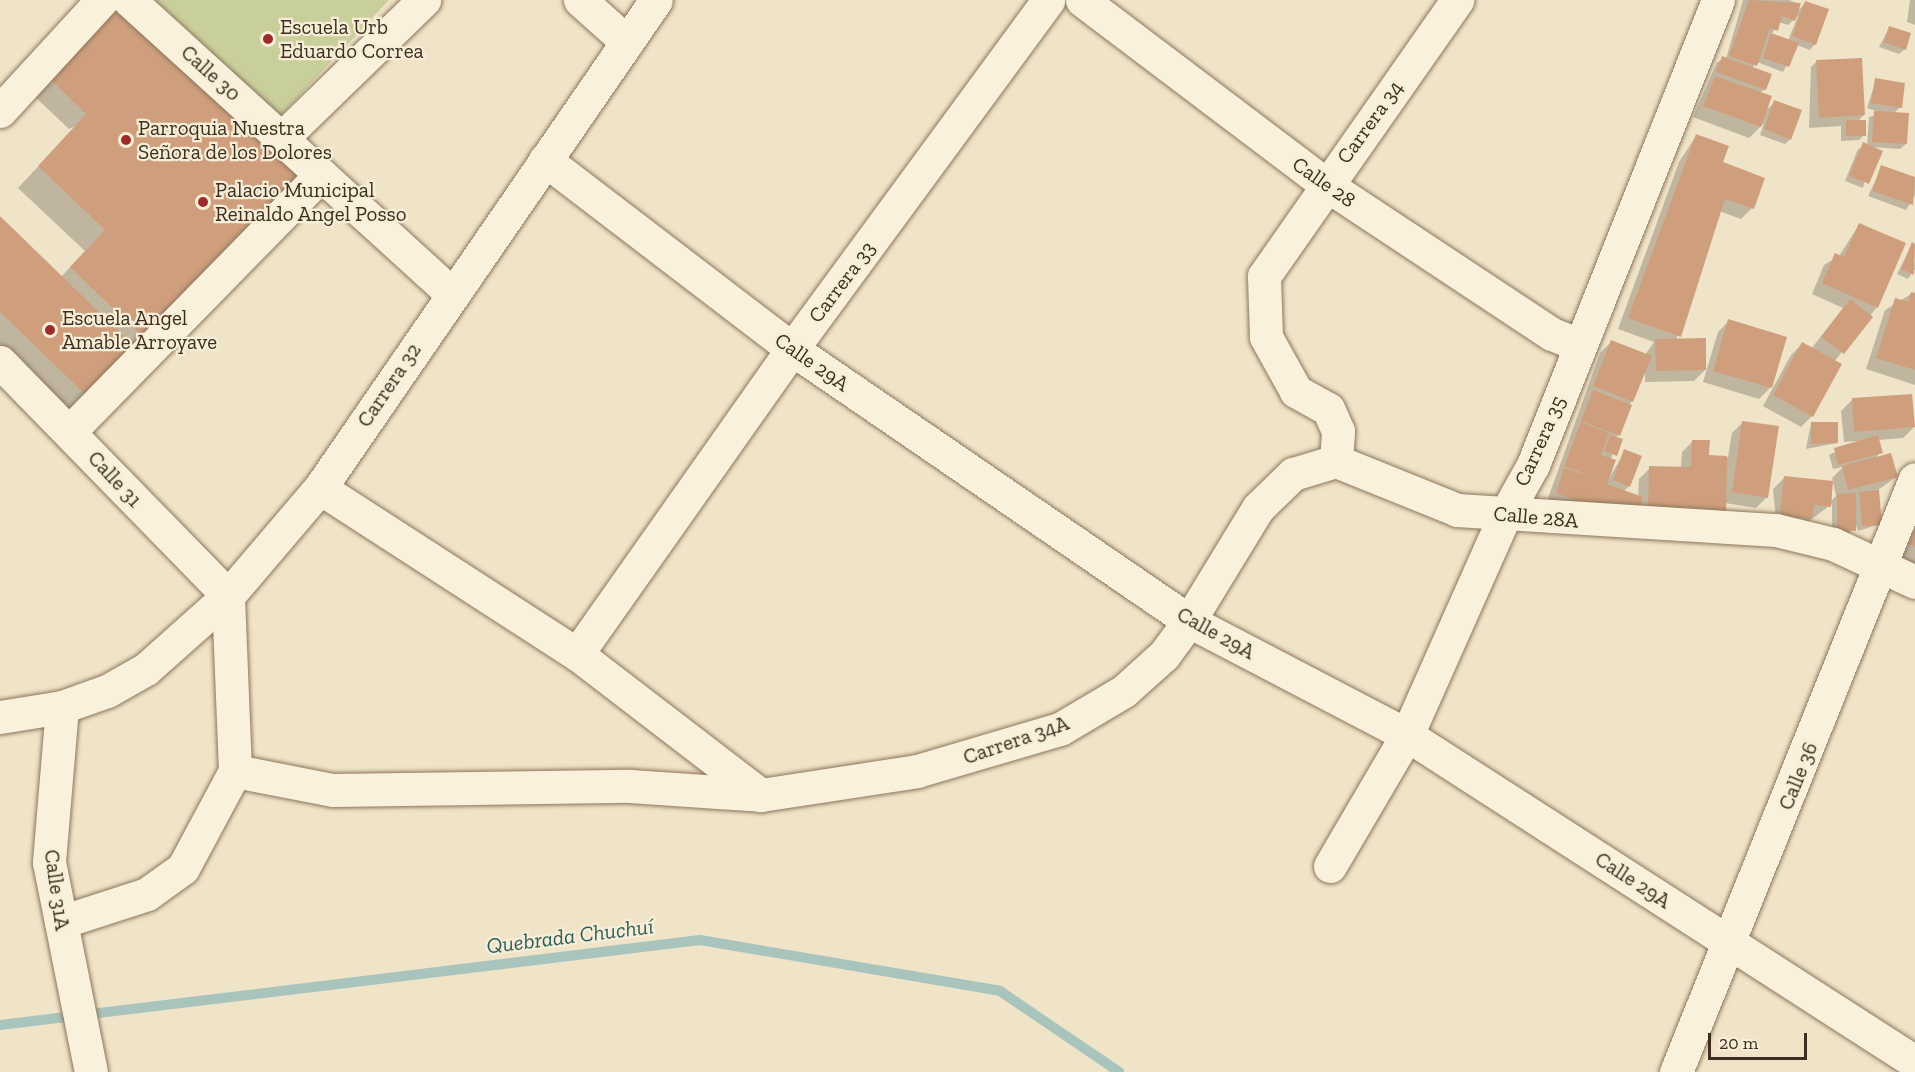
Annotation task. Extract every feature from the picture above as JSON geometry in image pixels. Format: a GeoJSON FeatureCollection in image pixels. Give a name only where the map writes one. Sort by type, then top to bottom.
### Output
{"type":"FeatureCollection","features":[{"type":"Feature","properties":{"kind":"street"},"geometry":{"type":"LineString","coordinates":[[0,111],[102,0]]}},
{"type":"Feature","properties":{"kind":"street","name":"Calle 30"},"geometry":{"type":"LineString","coordinates":[[129,0],[283,137],[321,175],[452,294]]}},
{"type":"Feature","properties":{"kind":"street"},"geometry":{"type":"LineString","coordinates":[[283,137],[424,0]]}},
{"type":"Feature","properties":{"kind":"street"},"geometry":{"type":"LineString","coordinates":[[580,0],[627,42]]}},
{"type":"Feature","properties":{"kind":"street","name":"Carrera 32"},"geometry":{"type":"LineString","coordinates":[[0,717],[62,707],[146,669],[228,596],[320,488],[656,0]]}},
{"type":"Feature","properties":{"kind":"street","name":"Carrera 33"},"geometry":{"type":"LineString","coordinates":[[577,654],[792,349],[1048,0]]}},
{"type":"Feature","properties":{"kind":"street","name":"Calle 28"},"geometry":{"type":"LineString","coordinates":[[1082,0],[1325,184],[1552,334],[1579,345]]}},
{"type":"Feature","properties":{"kind":"street","name":"Carrera 34"},"geometry":{"type":"LineString","coordinates":[[1336,461],[1338,431],[1328,409],[1289,382],[1266,337],[1261,311],[1264,276],[1325,184],[1457,0]]}},
{"type":"Feature","properties":{"kind":"street","name":"Carrera 35"},"geometry":{"type":"LineString","coordinates":[[1330,866],[1407,735],[1505,515],[1533,465],[1718,0]]}},
{"type":"Feature","properties":{"kind":"street","name":"Calle 29A"},"geometry":{"type":"LineString","coordinates":[[545,160],[792,349],[1189,621],[1407,735],[1915,1062]]}},
{"type":"Feature","properties":{"kind":"street"},"geometry":{"type":"LineString","coordinates":[[70,431],[321,175]]}},
{"type":"Feature","properties":{"kind":"street","name":"Calle 31"},"geometry":{"type":"LineString","coordinates":[[0,362],[70,431],[228,596]]}},
{"type":"Feature","properties":{"kind":"street","name":"Calle 28A"},"geometry":{"type":"LineString","coordinates":[[1336,461],[1457,510],[1505,515],[1776,530],[1833,544],[1915,582]]}},
{"type":"Feature","properties":{"kind":"street","name":"Carrera 34A"},"geometry":{"type":"LineString","coordinates":[[235,771],[333,790],[630,786],[761,795],[917,771],[1060,729],[1124,691],[1164,656],[1189,621],[1258,508],[1293,474],[1336,461]]}},
{"type":"Feature","properties":{"kind":"street","name":"Calle 36"},"geometry":{"type":"LineString","coordinates":[[1676,1072],[1732,944],[1915,479]]}},
{"type":"Feature","properties":{"kind":"street"},"geometry":{"type":"LineString","coordinates":[[320,488],[577,654],[761,795]]}},
{"type":"Feature","properties":{"kind":"street"},"geometry":{"type":"LineString","coordinates":[[61,922],[147,894],[183,868],[235,771],[228,596]]}},
{"type":"Feature","properties":{"kind":"street","name":"Calle 31A"},"geometry":{"type":"LineString","coordinates":[[62,707],[49,862],[69,974],[91,1072]]}},
{"type":"Feature","properties":{"kind":"green space"},"geometry":{"type":"Polygon","coordinates":[[[155,0],[389,0],[280,116],[155,0]]]}},
{"type":"Feature","properties":{"kind":"building"},"geometry":{"type":"Polygon","coordinates":[[[118,0],[302,174],[146,340],[70,267],[105,230],[38,166],[86,114],[47,76],[118,0]]]}},
{"type":"Feature","properties":{"kind":"building"},"geometry":{"type":"Polygon","coordinates":[[[1749,0],[1801,3],[1795,21],[1782,16],[1778,31],[1770,28],[1757,66],[1729,56],[1749,0]]]}},
{"type":"Feature","properties":{"kind":"building"},"geometry":{"type":"Polygon","coordinates":[[[1805,1],[1829,9],[1816,45],[1792,36],[1805,1]]]}},
{"type":"Feature","properties":{"kind":"building"},"geometry":{"type":"Polygon","coordinates":[[[1889,26],[1911,33],[1906,50],[1884,42],[1889,26]]]}},
{"type":"Feature","properties":{"kind":"building"},"geometry":{"type":"Polygon","coordinates":[[[1771,33],[1799,43],[1789,67],[1763,58],[1771,33]]]}},
{"type":"Feature","properties":{"kind":"building"},"geometry":{"type":"Polygon","coordinates":[[[1722,56],[1772,74],[1766,90],[1716,72],[1722,56]]]}},
{"type":"Feature","properties":{"kind":"building"},"geometry":{"type":"Polygon","coordinates":[[[1862,58],[1865,115],[1819,118],[1816,60],[1862,58]]]}},
{"type":"Feature","properties":{"kind":"building"},"geometry":{"type":"Polygon","coordinates":[[[1715,76],[1772,96],[1761,127],[1703,106],[1715,76]]]}},
{"type":"Feature","properties":{"kind":"building"},"geometry":{"type":"Polygon","coordinates":[[[1875,78],[1905,83],[1902,108],[1871,103],[1875,78]]]}},
{"type":"Feature","properties":{"kind":"building"},"geometry":{"type":"Polygon","coordinates":[[[1774,100],[1802,110],[1791,140],[1764,129],[1774,100]]]}},
{"type":"Feature","properties":{"kind":"building"},"geometry":{"type":"Polygon","coordinates":[[[1874,111],[1909,113],[1907,144],[1872,142],[1874,111]]]}},
{"type":"Feature","properties":{"kind":"building"},"geometry":{"type":"Polygon","coordinates":[[[1846,120],[1866,120],[1866,136],[1846,136],[1846,120]]]}},
{"type":"Feature","properties":{"kind":"building"},"geometry":{"type":"Polygon","coordinates":[[[1696,134],[1729,146],[1723,162],[1765,178],[1754,209],[1725,199],[1681,337],[1628,318],[1696,134]]]}},
{"type":"Feature","properties":{"kind":"building"},"geometry":{"type":"Polygon","coordinates":[[[1863,142],[1883,151],[1869,184],[1849,176],[1863,142]]]}},
{"type":"Feature","properties":{"kind":"building"},"geometry":{"type":"Polygon","coordinates":[[[1881,165],[1915,177],[1913,205],[1872,191],[1881,165]]]}},
{"type":"Feature","properties":{"kind":"building"},"geometry":{"type":"Polygon","coordinates":[[[0,216],[136,348],[89,398],[0,312],[0,216]]]}},
{"type":"Feature","properties":{"kind":"building"},"geometry":{"type":"Polygon","coordinates":[[[1859,223],[1906,243],[1878,308],[1822,283],[1835,253],[1844,257],[1859,223]]]}},
{"type":"Feature","properties":{"kind":"building"},"geometry":{"type":"Polygon","coordinates":[[[1912,242],[1915,244],[1914,275],[1901,269],[1912,242]]]}},
{"type":"Feature","properties":{"kind":"building"},"geometry":{"type":"Polygon","coordinates":[[[1911,292],[1915,293],[1915,370],[1876,358],[1895,298],[1908,302],[1911,292]]]}},
{"type":"Feature","properties":{"kind":"building"},"geometry":{"type":"Polygon","coordinates":[[[1850,299],[1873,317],[1844,354],[1821,337],[1850,299]]]}},
{"type":"Feature","properties":{"kind":"building"},"geometry":{"type":"Polygon","coordinates":[[[1728,319],[1787,337],[1772,388],[1713,371],[1728,319]]]}},
{"type":"Feature","properties":{"kind":"building"},"geometry":{"type":"Polygon","coordinates":[[[1706,338],[1706,370],[1656,371],[1655,339],[1706,338]]]}},
{"type":"Feature","properties":{"kind":"building"},"geometry":{"type":"Polygon","coordinates":[[[1611,340],[1652,356],[1633,402],[1593,386],[1611,340]]]}},
{"type":"Feature","properties":{"kind":"building"},"geometry":{"type":"Polygon","coordinates":[[[1802,342],[1842,364],[1813,417],[1773,395],[1802,342]]]}},
{"type":"Feature","properties":{"kind":"building"},"geometry":{"type":"Polygon","coordinates":[[[1593,390],[1632,405],[1620,436],[1581,421],[1593,390]]]}},
{"type":"Feature","properties":{"kind":"building"},"geometry":{"type":"Polygon","coordinates":[[[1912,394],[1915,427],[1854,432],[1852,398],[1912,394]]]}},
{"type":"Feature","properties":{"kind":"building"},"geometry":{"type":"Polygon","coordinates":[[[1742,421],[1779,426],[1768,498],[1732,492],[1742,421]]]}},
{"type":"Feature","properties":{"kind":"building"},"geometry":{"type":"Polygon","coordinates":[[[1581,422],[1609,433],[1601,455],[1616,460],[1607,484],[1643,497],[1634,522],[1556,493],[1564,468],[1594,477],[1564,466],[1581,422]]]}},
{"type":"Feature","properties":{"kind":"building"},"geometry":{"type":"Polygon","coordinates":[[[1811,422],[1838,422],[1838,443],[1811,444],[1811,422]]]}},
{"type":"Feature","properties":{"kind":"building"},"geometry":{"type":"Polygon","coordinates":[[[1610,435],[1623,439],[1617,456],[1604,451],[1610,435]]]}},
{"type":"Feature","properties":{"kind":"building"},"geometry":{"type":"Polygon","coordinates":[[[1878,435],[1883,453],[1838,465],[1834,448],[1878,435]]]}},
{"type":"Feature","properties":{"kind":"building"},"geometry":{"type":"Polygon","coordinates":[[[1692,440],[1710,440],[1709,455],[1727,456],[1726,517],[1648,515],[1649,466],[1691,467],[1692,440]]]}},
{"type":"Feature","properties":{"kind":"building"},"geometry":{"type":"Polygon","coordinates":[[[1624,449],[1642,456],[1630,487],[1613,480],[1624,449]]]}},
{"type":"Feature","properties":{"kind":"building"},"geometry":{"type":"Polygon","coordinates":[[[1891,453],[1898,477],[1848,490],[1842,466],[1891,453]]]}},
{"type":"Feature","properties":{"kind":"building"},"geometry":{"type":"Polygon","coordinates":[[[1784,476],[1833,481],[1831,507],[1814,505],[1812,519],[1780,515],[1784,476]]]}},
{"type":"Feature","properties":{"kind":"building"},"geometry":{"type":"Polygon","coordinates":[[[1879,490],[1882,525],[1862,526],[1859,492],[1879,490]]]}},
{"type":"Feature","properties":{"kind":"building"},"geometry":{"type":"Polygon","coordinates":[[[1856,493],[1856,531],[1837,530],[1837,494],[1856,493]]]}},
{"type":"Feature","properties":{"kind":"building"},"geometry":{"type":"Polygon","coordinates":[[[1915,532],[1915,547],[1909,544],[1915,532]]]}},
{"type":"Feature","properties":{"kind":"waterway","name":"Quebrada Chuchuí"},"geometry":{"type":"LineString","coordinates":[[0,1025],[700,940],[1000,991],[1119,1072]]}},
{"type":"Feature","properties":{"kind":"place","name":"Escuela Urb Eduardo Correa"},"geometry":{"type":"Point","coordinates":[268,39]}},
{"type":"Feature","properties":{"kind":"place","name":"Parroquia Nuestra Señora de los Dolores"},"geometry":{"type":"Point","coordinates":[126,140]}},
{"type":"Feature","properties":{"kind":"place","name":"Palacio Municipal Reinaldo Angel Posso"},"geometry":{"type":"Point","coordinates":[203,202]}},
{"type":"Feature","properties":{"kind":"place","name":"Escuela Angel Amable Arroyave"},"geometry":{"type":"Point","coordinates":[50,330]}}]}
